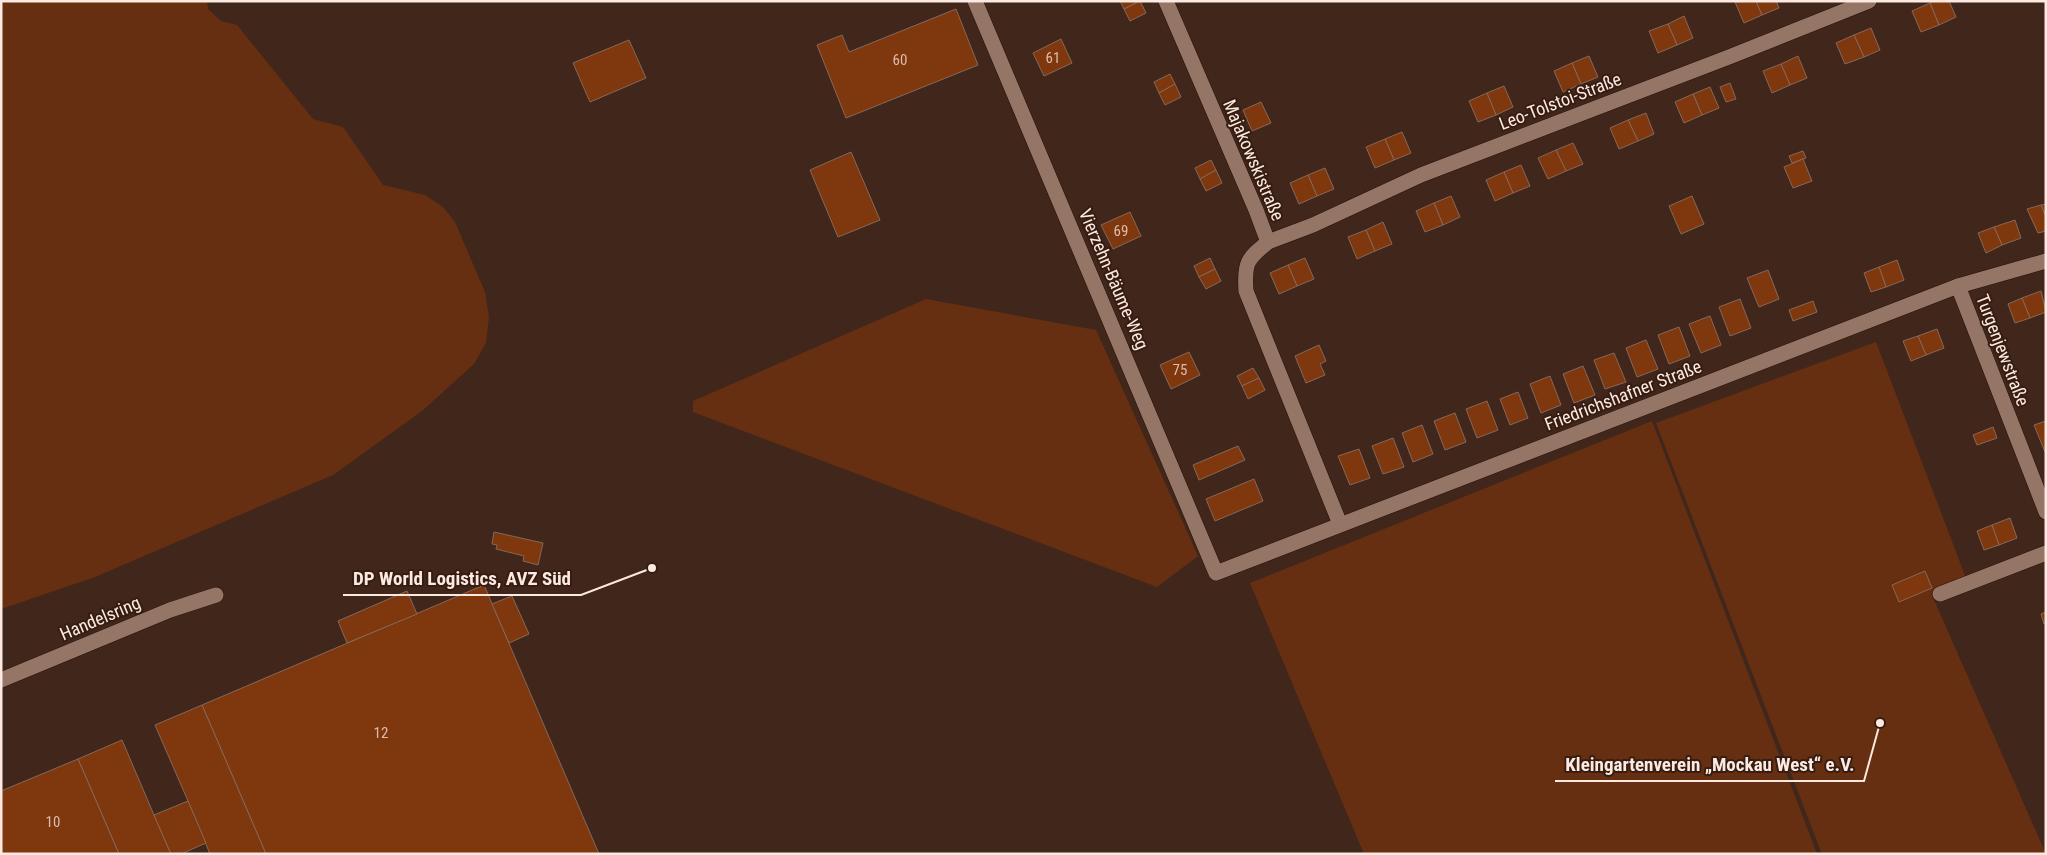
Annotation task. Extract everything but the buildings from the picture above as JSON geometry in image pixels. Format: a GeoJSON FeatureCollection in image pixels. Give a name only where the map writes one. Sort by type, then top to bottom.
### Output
{"type":"FeatureCollection","features":[{"type":"Feature","properties":{"kind":"street","name":"Vierzehn-Bäume-Weg"},"geometry":{"type":"LineString","coordinates":[[975,1],[1216,573]]}},
{"type":"Feature","properties":{"kind":"street","name":"Majakowskistraße"},"geometry":{"type":"LineString","coordinates":[[1166,1],[1268,242],[1249,256],[1244,272],[1246,291],[1340,524]]}},
{"type":"Feature","properties":{"kind":"street","name":"Leo-Tolstoi-Straße"},"geometry":{"type":"LineString","coordinates":[[1268,242],[1313,225],[1421,175],[1869,1]]}},
{"type":"Feature","properties":{"kind":"street","name":"Friedrichshafner Straße"},"geometry":{"type":"LineString","coordinates":[[1216,573],[1958,286],[2046,261]]}},
{"type":"Feature","properties":{"kind":"street","name":"Turgenjewstraße"},"geometry":{"type":"LineString","coordinates":[[1958,286],[2046,512]]}},
{"type":"Feature","properties":{"kind":"street"},"geometry":{"type":"LineString","coordinates":[[1940,594],[2046,553]]}},
{"type":"Feature","properties":{"kind":"street","name":"Handelsring"},"geometry":{"type":"LineString","coordinates":[[1,680],[170,610],[216,595]]}},
{"type":"Feature","properties":{"kind":"shaded area"},"geometry":{"type":"Polygon","coordinates":[[[1,1],[207,1],[208,9],[221,21],[237,25],[313,119],[343,127],[383,185],[425,195],[443,207],[455,222],[485,292],[489,317],[486,343],[474,364],[422,411],[333,475],[95,577],[1,609],[1,1]]]}},
{"type":"Feature","properties":{"kind":"shaded area"},"geometry":{"type":"Polygon","coordinates":[[[926,299],[1096,330],[1198,556],[1157,587],[693,412],[693,401],[926,299]]]}},
{"type":"Feature","properties":{"kind":"shaded area"},"geometry":{"type":"Polygon","coordinates":[[[1876,342],[1966,578],[1931,593],[2046,854],[1822,854],[1656,423],[1876,342]]]}},
{"type":"Feature","properties":{"kind":"shaded area"},"geometry":{"type":"Polygon","coordinates":[[[1652,421],[1817,854],[1364,854],[1250,583],[1652,421]]]}},
{"type":"Feature","properties":{"kind":"place","name":"DP World Logistics, AVZ Süd"},"geometry":{"type":"Point","coordinates":[652,568]}},
{"type":"Feature","properties":{"kind":"place","name":"Kleingartenverein „Mockau West“ e.V."},"geometry":{"type":"Point","coordinates":[1880,723]}}]}
